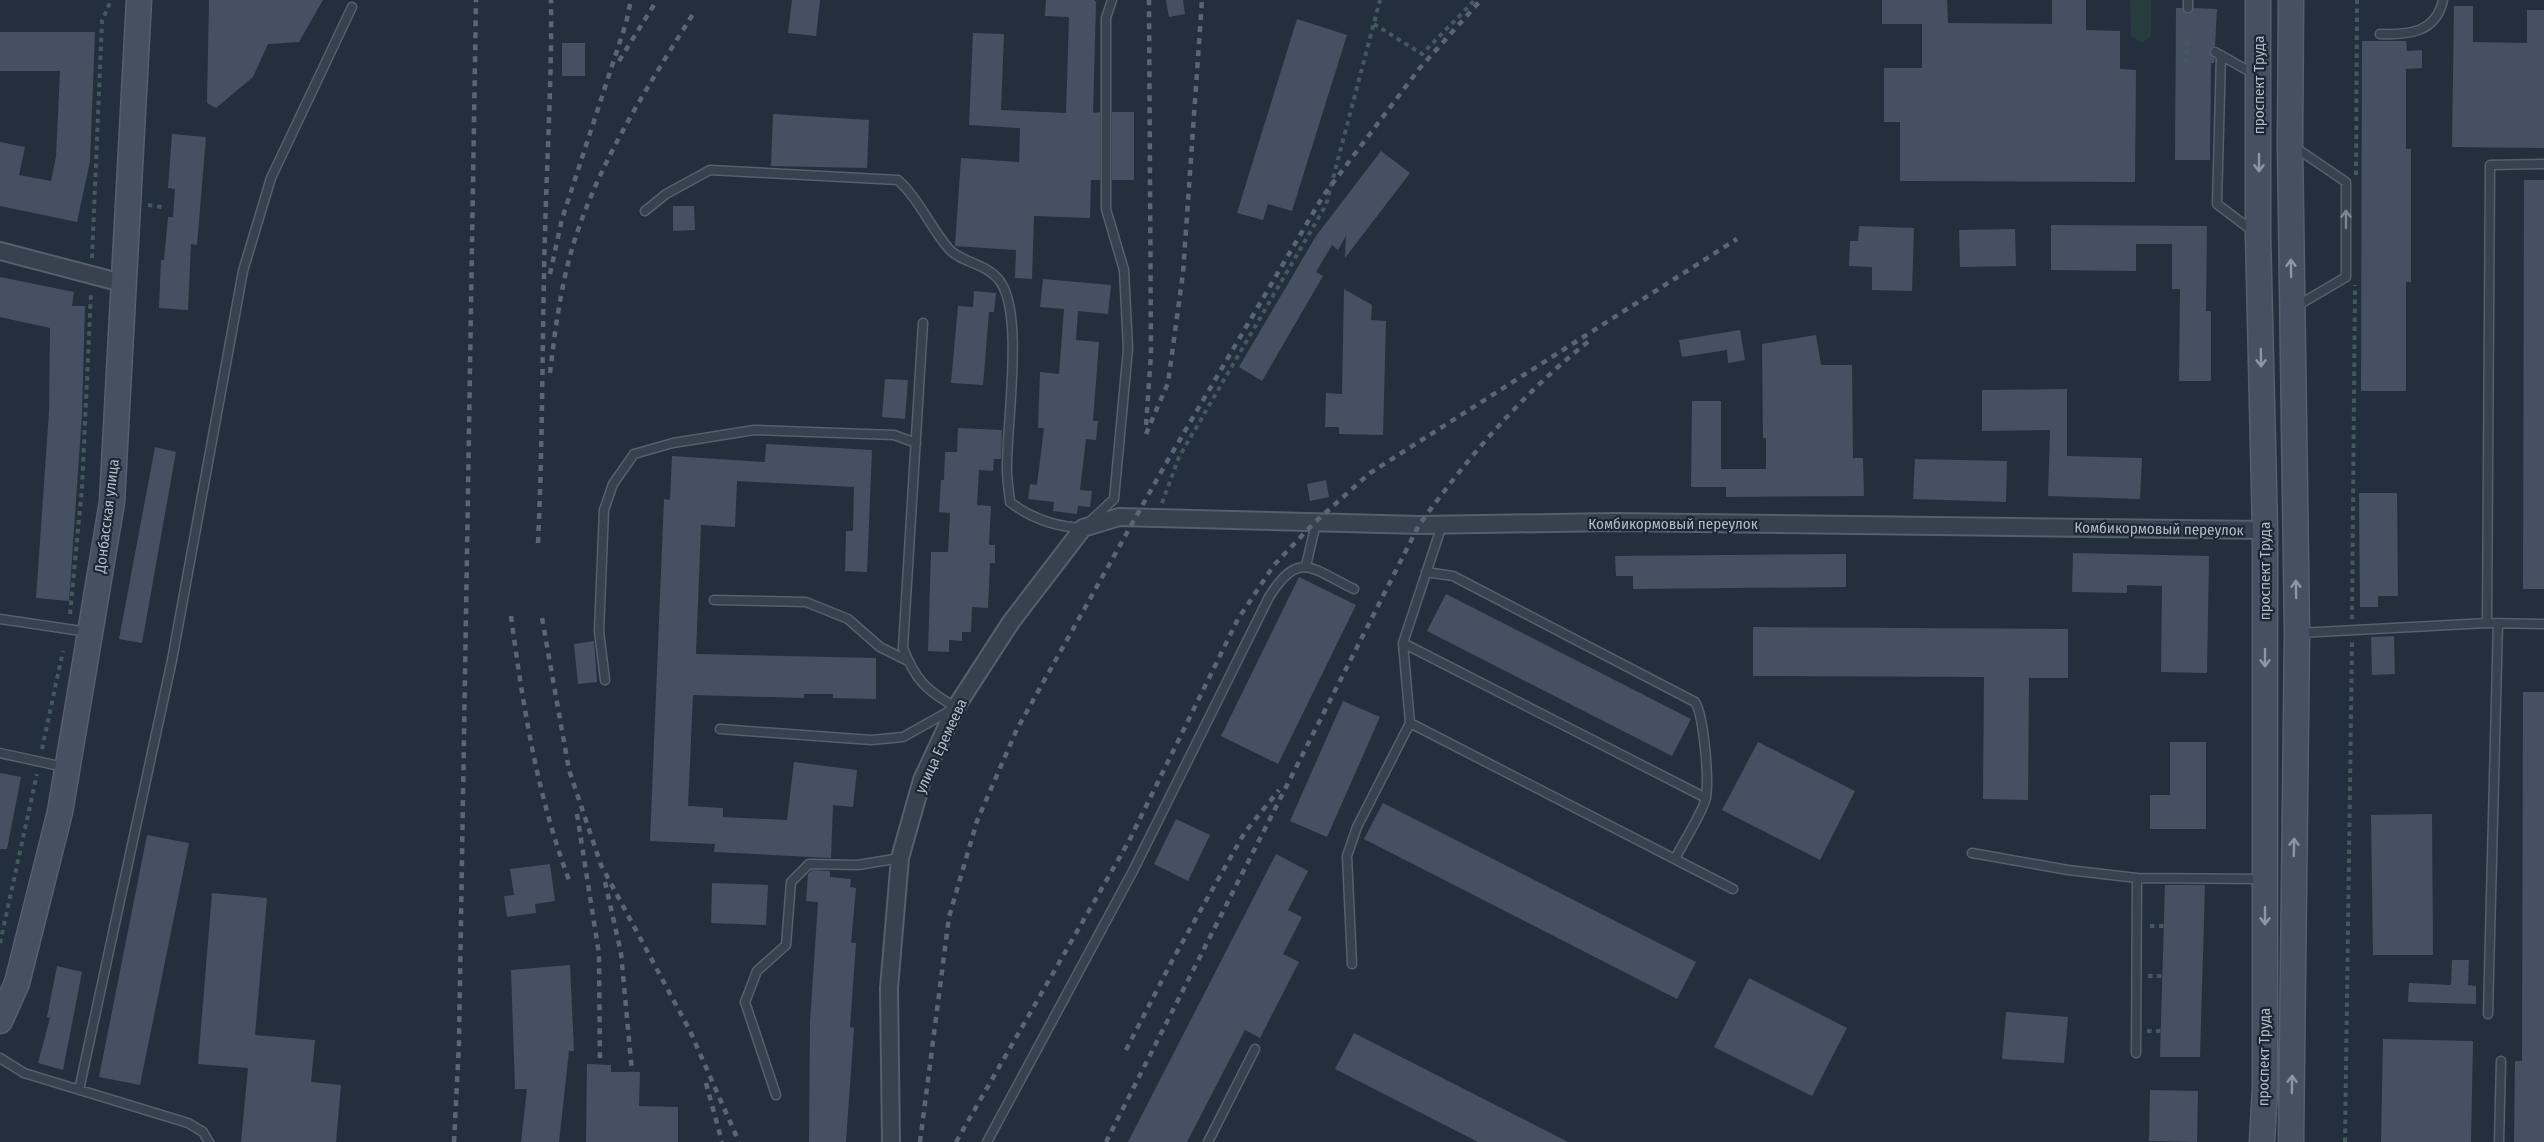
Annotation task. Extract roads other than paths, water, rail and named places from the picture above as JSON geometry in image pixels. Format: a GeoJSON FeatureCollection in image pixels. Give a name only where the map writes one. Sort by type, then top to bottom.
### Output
{"type":"FeatureCollection","features":[{"type":"Feature","properties":{"kind":"main road","name":"Донбасская улица"},"geometry":{"type":"LineString","coordinates":[[0,1021],[16,983],[60,812],[68,767],[80,631],[112,502],[126,284],[139,0]]}},
{"type":"Feature","properties":{"kind":"main road","name":"проспект Труда"},"geometry":{"type":"LineString","coordinates":[[2258,0],[2258,235],[2265,530],[2265,1089],[2262,1142]]}},
{"type":"Feature","properties":{"kind":"main road","name":"проспект Труда"},"geometry":{"type":"LineString","coordinates":[[2291,0],[2290,144],[2297,633],[2291,1142]]}},
{"type":"Feature","properties":{"kind":"main road"},"geometry":{"type":"LineString","coordinates":[[2265,530],[2295,532]]}},
{"type":"Feature","properties":{"kind":"street"},"geometry":{"type":"LineString","coordinates":[[0,251],[126,284]]}},
{"type":"Feature","properties":{"kind":"street","name":"Комбикормовый переулок"},"geometry":{"type":"LineString","coordinates":[[1083,528],[1119,518],[1156,518],[1442,525],[1614,522],[2265,530]]}},
{"type":"Feature","properties":{"kind":"street","name":"улица Еремеева"},"geometry":{"type":"LineString","coordinates":[[891,1142],[890,988],[900,858],[922,780],[956,707],[1011,622],[1083,528]]}},
{"type":"Feature","properties":{"kind":"lane"},"geometry":{"type":"LineString","coordinates":[[645,211],[666,194],[710,170],[898,180],[910,190],[928,221],[954,254],[978,263],[1000,280],[1010,305],[1012,340],[1007,470],[1010,502],[1025,514],[1060,527],[1083,528],[1114,500],[1128,349],[1124,270],[1106,209],[1106,18],[1112,0]]}},
{"type":"Feature","properties":{"kind":"lane"},"geometry":{"type":"LineString","coordinates":[[2380,34],[2406,35],[2422,31],[2441,9],[2443,0]]}},
{"type":"Feature","properties":{"kind":"lane"},"geometry":{"type":"LineString","coordinates":[[79,1090],[172,660],[243,271],[271,178],[352,7]]}},
{"type":"Feature","properties":{"kind":"lane"},"geometry":{"type":"LineString","coordinates":[[2258,235],[2217,204],[2218,54],[2259,76]]}},
{"type":"Feature","properties":{"kind":"lane"},"geometry":{"type":"LineString","coordinates":[[2290,144],[2346,182],[2346,277],[2292,309]]}},
{"type":"Feature","properties":{"kind":"lane"},"geometry":{"type":"LineString","coordinates":[[2487,623],[2490,165],[2544,164]]}},
{"type":"Feature","properties":{"kind":"lane"},"geometry":{"type":"LineString","coordinates":[[923,323],[903,648],[914,674],[935,696],[956,707]]}},
{"type":"Feature","properties":{"kind":"lane"},"geometry":{"type":"LineString","coordinates":[[605,680],[599,631],[604,510],[613,484],[634,454],[673,442],[754,430],[894,435],[916,443]]}},
{"type":"Feature","properties":{"kind":"lane"},"geometry":{"type":"LineString","coordinates":[[1306,566],[1316,523]]}},
{"type":"Feature","properties":{"kind":"lane"},"geometry":{"type":"LineString","coordinates":[[1352,964],[1347,856],[1357,827],[1410,723],[1403,643],[1442,525]]}},
{"type":"Feature","properties":{"kind":"lane"},"geometry":{"type":"LineString","coordinates":[[987,1142],[1133,871],[1269,597],[1282,576],[1294,568],[1306,566],[1354,589]]}},
{"type":"Feature","properties":{"kind":"lane"},"geometry":{"type":"LineString","coordinates":[[1426,572],[1453,576],[1695,702],[1700,710],[1702,723],[1706,798],[1675,859]]}},
{"type":"Feature","properties":{"kind":"lane"},"geometry":{"type":"LineString","coordinates":[[714,600],[806,602],[848,619],[880,647],[908,661]]}},
{"type":"Feature","properties":{"kind":"lane"},"geometry":{"type":"LineString","coordinates":[[0,619],[80,631]]}},
{"type":"Feature","properties":{"kind":"lane"},"geometry":{"type":"LineString","coordinates":[[2297,633],[2487,623],[2544,624]]}},
{"type":"Feature","properties":{"kind":"lane"},"geometry":{"type":"LineString","coordinates":[[2488,1014],[2498,623]]}},
{"type":"Feature","properties":{"kind":"lane"},"geometry":{"type":"LineString","coordinates":[[1403,643],[1706,798]]}},
{"type":"Feature","properties":{"kind":"lane"},"geometry":{"type":"LineString","coordinates":[[720,729],[871,740],[903,737],[956,707]]}},
{"type":"Feature","properties":{"kind":"lane"},"geometry":{"type":"LineString","coordinates":[[1410,723],[1733,889]]}},
{"type":"Feature","properties":{"kind":"lane"},"geometry":{"type":"LineString","coordinates":[[0,753],[68,767]]}},
{"type":"Feature","properties":{"kind":"lane"},"geometry":{"type":"LineString","coordinates":[[1972,853],[2068,870],[2137,878],[2265,879]]}},
{"type":"Feature","properties":{"kind":"lane"},"geometry":{"type":"LineString","coordinates":[[776,1095],[745,1002],[757,970],[786,945],[791,882],[809,864],[858,865],[900,858]]}},
{"type":"Feature","properties":{"kind":"lane"},"geometry":{"type":"LineString","coordinates":[[2136,1053],[2137,878]]}},
{"type":"Feature","properties":{"kind":"lane"},"geometry":{"type":"LineString","coordinates":[[1208,1142],[1255,1048]]}},
{"type":"Feature","properties":{"kind":"lane"},"geometry":{"type":"LineString","coordinates":[[0,1058],[24,1073],[188,1123],[203,1132],[209,1142]]}},
{"type":"Feature","properties":{"kind":"lane"},"geometry":{"type":"LineString","coordinates":[[2499,1142],[2501,1061]]}},
{"type":"Feature","properties":{"kind":"railway"},"geometry":{"type":"LineString","coordinates":[[454,1142],[459,1043],[476,0]]}},
{"type":"Feature","properties":{"kind":"railway"},"geometry":{"type":"LineString","coordinates":[[538,543],[551,0]]}},
{"type":"Feature","properties":{"kind":"railway"},"geometry":{"type":"LineString","coordinates":[[550,274],[562,219],[626,23],[631,0]]}},
{"type":"Feature","properties":{"kind":"railway"},"geometry":{"type":"LineString","coordinates":[[619,61],[657,0]]}},
{"type":"Feature","properties":{"kind":"railway"},"geometry":{"type":"LineString","coordinates":[[1146,425],[1151,354],[1149,0]]}},
{"type":"Feature","properties":{"kind":"railway"},"geometry":{"type":"LineString","coordinates":[[1146,434],[1168,383],[1183,273],[1202,0]]}},
{"type":"Feature","properties":{"kind":"railway"},"geometry":{"type":"LineString","coordinates":[[920,1142],[949,917],[977,821],[1017,729],[1165,465],[1323,196],[1419,69],[1481,0]]}},
{"type":"Feature","properties":{"kind":"railway"},"geometry":{"type":"LineString","coordinates":[[550,373],[565,274],[585,212],[626,124],[693,14]]}},
{"type":"Feature","properties":{"kind":"railway"},"geometry":{"type":"LineString","coordinates":[[956,1142],[1129,841],[1238,619],[1274,565],[1314,523],[1370,473],[1737,239]]}},
{"type":"Feature","properties":{"kind":"railway"},"geometry":{"type":"LineString","coordinates":[[1106,1142],[1419,525],[1457,475],[1519,404],[1589,341]]}},
{"type":"Feature","properties":{"kind":"railway"},"geometry":{"type":"LineString","coordinates":[[511,616],[540,783],[569,880]]}},
{"type":"Feature","properties":{"kind":"railway"},"geometry":{"type":"LineString","coordinates":[[542,618],[569,770],[601,865],[690,1031],[739,1142]]}},
{"type":"Feature","properties":{"kind":"railway"},"geometry":{"type":"LineString","coordinates":[[1126,1050],[1174,957],[1245,832],[1279,790]]}},
{"type":"Feature","properties":{"kind":"railway"},"geometry":{"type":"LineString","coordinates":[[577,814],[599,954],[600,1064]]}},
{"type":"Feature","properties":{"kind":"railway"},"geometry":{"type":"LineString","coordinates":[[605,882],[621,953],[632,1072]]}},
{"type":"Feature","properties":{"kind":"railway"},"geometry":{"type":"LineString","coordinates":[[706,1083],[722,1142]]}}]}
